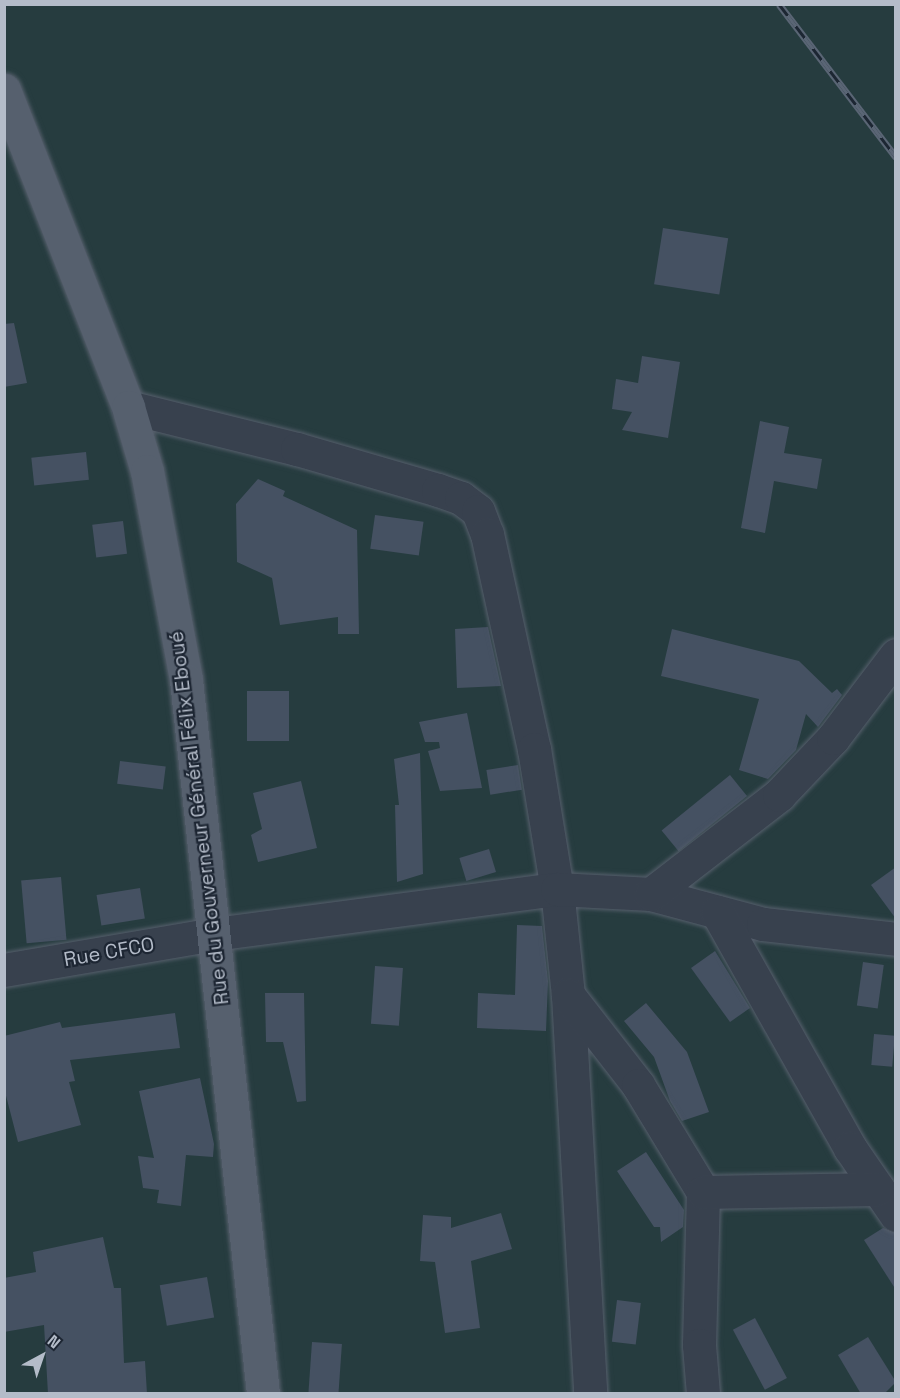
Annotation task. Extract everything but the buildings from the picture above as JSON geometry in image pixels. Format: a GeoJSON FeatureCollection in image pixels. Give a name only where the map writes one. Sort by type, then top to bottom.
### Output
{"type":"FeatureCollection","features":[{"type":"Feature","properties":{"kind":"main road","name":"Rue du Gouverneur Général Félix Eboué"},"geometry":{"type":"LineString","coordinates":[[4,90],[128,406],[147,471],[186,680],[262,1394]]}},
{"type":"Feature","properties":{"kind":"street"},"geometry":{"type":"LineString","coordinates":[[128,406],[297,449],[438,490],[461,498],[478,511],[487,534],[534,749],[557,889],[568,995],[590,1394]]}},
{"type":"Feature","properties":{"kind":"street"},"geometry":{"type":"LineString","coordinates":[[651,894],[779,795],[833,738],[893,663]]}},
{"type":"Feature","properties":{"kind":"street","name":"Rue CFCO"},"geometry":{"type":"LineString","coordinates":[[4,970],[214,933],[557,889],[651,894],[763,924],[896,939]]}},
{"type":"Feature","properties":{"kind":"street"},"geometry":{"type":"LineString","coordinates":[[717,912],[850,1148],[886,1202]]}},
{"type":"Feature","properties":{"kind":"street"},"geometry":{"type":"LineString","coordinates":[[568,995],[638,1084],[703,1192],[699,1345],[703,1394]]}},
{"type":"Feature","properties":{"kind":"street"},"geometry":{"type":"LineString","coordinates":[[703,1192],[886,1202]]}},
{"type":"Feature","properties":{"kind":"green space"},"geometry":{"type":"Polygon","coordinates":[[[5,5],[895,5],[895,1393],[5,1393],[5,5]]]}},
{"type":"Feature","properties":{"kind":"railway"},"geometry":{"type":"LineString","coordinates":[[779,4],[896,157]]}}]}
